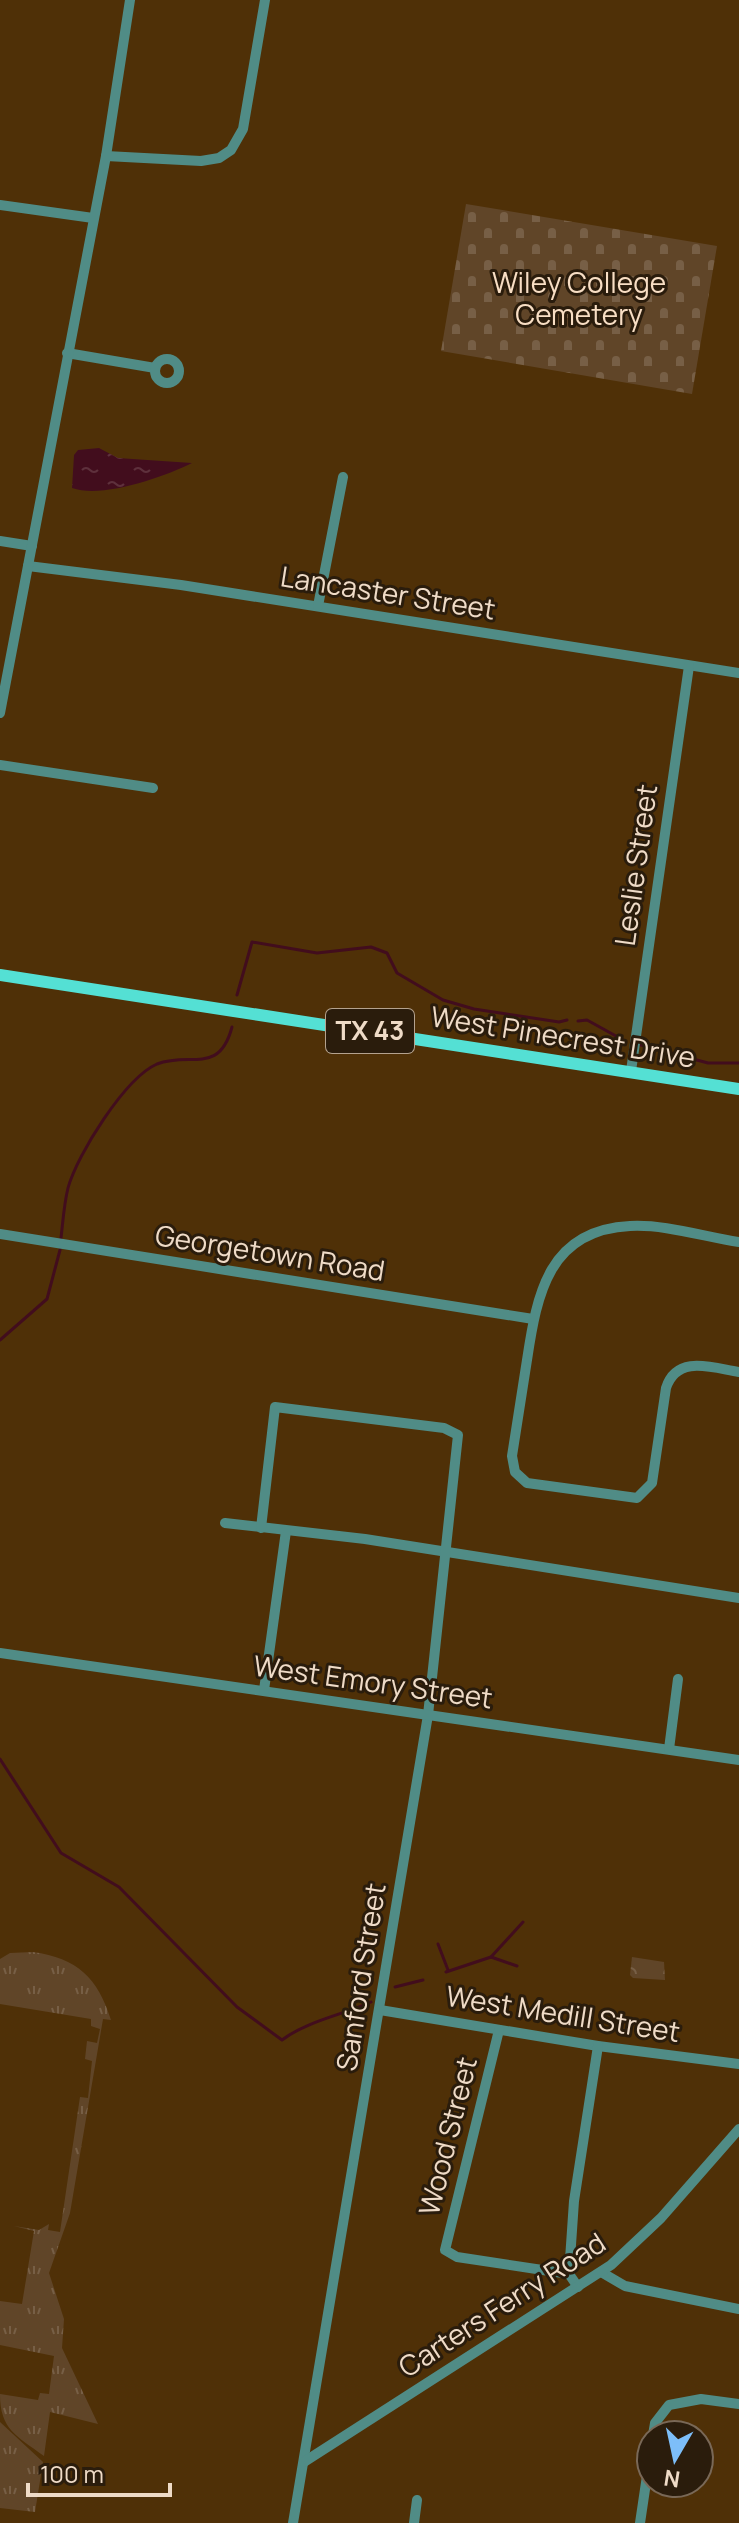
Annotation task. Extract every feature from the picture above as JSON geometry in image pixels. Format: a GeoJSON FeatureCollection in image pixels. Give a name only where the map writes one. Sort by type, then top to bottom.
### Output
{"type":"FeatureCollection","features":[{"type":"Feature","properties":{"kind":"main road","name":"West Pinecrest Drive"},"geometry":{"type":"LineString","coordinates":[[0,975],[739,1089]]}},
{"type":"Feature","properties":{"kind":"street"},"geometry":{"type":"LineString","coordinates":[[0,713],[106,156],[130,0]]}},
{"type":"Feature","properties":{"kind":"street"},"geometry":{"type":"LineString","coordinates":[[106,156],[201,161],[219,158],[231,150],[243,129],[265,0]]}},
{"type":"Feature","properties":{"kind":"street"},"geometry":{"type":"LineString","coordinates":[[0,205],[93,218]]}},
{"type":"Feature","properties":{"kind":"street"},"geometry":{"type":"LineString","coordinates":[[67,353],[155,368]]}},
{"type":"Feature","properties":{"kind":"street"},"geometry":{"type":"LineString","coordinates":[[318,606],[343,477]]}},
{"type":"Feature","properties":{"kind":"street"},"geometry":{"type":"LineString","coordinates":[[0,541],[32,546]]}},
{"type":"Feature","properties":{"kind":"street","name":"Lancaster Street"},"geometry":{"type":"LineString","coordinates":[[28,566],[318,606],[739,673]]}},
{"type":"Feature","properties":{"kind":"street","name":"Leslie Street"},"geometry":{"type":"LineString","coordinates":[[631,1071],[689,666]]}},
{"type":"Feature","properties":{"kind":"street"},"geometry":{"type":"LineString","coordinates":[[0,765],[153,788]]}},
{"type":"Feature","properties":{"kind":"street"},"geometry":{"type":"LineString","coordinates":[[739,1242],[637,1226],[592,1234],[568,1248],[552,1268],[533,1319],[512,1456],[515,1472],[527,1483],[631,1499],[641,1497],[652,1483],[666,1388],[672,1375],[689,1365],[739,1372]]}},
{"type":"Feature","properties":{"kind":"street","name":"Georgetown Road"},"geometry":{"type":"LineString","coordinates":[[0,1234],[533,1319]]}},
{"type":"Feature","properties":{"kind":"street","name":"Sanford Street"},"geometry":{"type":"LineString","coordinates":[[261,1528],[275,1407],[444,1428],[458,1435],[428,1715],[293,2523]]}},
{"type":"Feature","properties":{"kind":"street"},"geometry":{"type":"LineString","coordinates":[[225,1523],[739,1598]]}},
{"type":"Feature","properties":{"kind":"street"},"geometry":{"type":"LineString","coordinates":[[264,1690],[286,1531]]}},
{"type":"Feature","properties":{"kind":"street","name":"West Emory Street"},"geometry":{"type":"LineString","coordinates":[[0,1653],[739,1760]]}},
{"type":"Feature","properties":{"kind":"street"},"geometry":{"type":"LineString","coordinates":[[669,1749],[678,1679]]}},
{"type":"Feature","properties":{"kind":"street","name":"West Medill Street"},"geometry":{"type":"LineString","coordinates":[[380,2010],[598,2046],[739,2064]]}},
{"type":"Feature","properties":{"kind":"street","name":"Wood Street"},"geometry":{"type":"LineString","coordinates":[[499,2030],[445,2245],[447,2253],[569,2274]]}},
{"type":"Feature","properties":{"kind":"street"},"geometry":{"type":"LineString","coordinates":[[578,2287],[569,2274],[574,2201],[598,2046]]}},
{"type":"Feature","properties":{"kind":"street","name":"Carters Ferry Road"},"geometry":{"type":"LineString","coordinates":[[304,2462],[601,2272],[661,2218],[739,2129]]}},
{"type":"Feature","properties":{"kind":"street"},"geometry":{"type":"LineString","coordinates":[[601,2272],[625,2286],[739,2309]]}},
{"type":"Feature","properties":{"kind":"street"},"geometry":{"type":"LineString","coordinates":[[658,2419],[669,2405],[701,2399],[739,2404]]}},
{"type":"Feature","properties":{"kind":"street"},"geometry":{"type":"LineString","coordinates":[[640,2523],[644,2499]]}},
{"type":"Feature","properties":{"kind":"street"},"geometry":{"type":"LineString","coordinates":[[414,2523],[417,2500]]}},
{"type":"Feature","properties":{"kind":"green space","name":"Wiley College Cemetery"},"geometry":{"type":"Polygon","coordinates":[[[466,204],[717,246],[692,394],[441,351],[466,204]]]}},
{"type":"Feature","properties":{"kind":"green space"},"geometry":{"type":"Polygon","coordinates":[[[33,1952],[62,1959],[84,1972],[100,1992],[111,2020],[103,2019],[70,2213],[49,2273],[64,2319],[62,2348],[98,2424],[50,2412],[44,2456],[18,2437],[7,2424],[0,2394],[38,2400],[40,2393],[49,2394],[54,2356],[0,2345],[0,2301],[22,2304],[34,2231],[14,2226],[39,2230],[49,2224],[48,2230],[60,2232],[80,2097],[88,2098],[92,2061],[85,2059],[87,2041],[97,2043],[100,2029],[91,2026],[91,2019],[0,2004],[0,1959],[10,1953],[33,1952]]]}},
{"type":"Feature","properties":{"kind":"green space"},"geometry":{"type":"Polygon","coordinates":[[[632,1957],[664,1962],[665,1980],[633,1978],[630,1975],[632,1957]]]}},
{"type":"Feature","properties":{"kind":"green space"},"geometry":{"type":"Polygon","coordinates":[[[0,2422],[43,2462],[35,2512],[0,2508],[0,2422]]]}},
{"type":"Feature","properties":{"kind":"water"},"geometry":{"type":"Polygon","coordinates":[[[99,448],[118,458],[192,463],[150,480],[116,489],[85,491],[72,488],[74,455],[78,450],[99,448]]]}},
{"type":"Feature","properties":{"kind":"waterway"},"geometry":{"type":"LineString","coordinates":[[237,995],[252,942],[317,953],[371,947],[387,953],[397,973],[443,1000],[474,1009],[559,1022],[567,1020]]}},
{"type":"Feature","properties":{"kind":"waterway"},"geometry":{"type":"LineString","coordinates":[[578,1021],[587,1020],[625,1041]]}},
{"type":"Feature","properties":{"kind":"waterway"},"geometry":{"type":"LineString","coordinates":[[61,1238],[73,1174],[117,1101],[144,1072],[157,1064],[202,1059],[219,1052],[232,1027]]}},
{"type":"Feature","properties":{"kind":"waterway"},"geometry":{"type":"LineString","coordinates":[[641,1045],[708,1063],[739,1063]]}},
{"type":"Feature","properties":{"kind":"waterway"},"geometry":{"type":"LineString","coordinates":[[0,1340],[47,1299],[60,1250]]}},
{"type":"Feature","properties":{"kind":"waterway"},"geometry":{"type":"LineString","coordinates":[[0,1759],[61,1853],[119,1887],[237,2007],[282,2040],[314,2023],[371,2002]]}},
{"type":"Feature","properties":{"kind":"waterway"},"geometry":{"type":"LineString","coordinates":[[446,1972],[491,1957],[523,1922]]}},
{"type":"Feature","properties":{"kind":"waterway"},"geometry":{"type":"LineString","coordinates":[[438,1944],[448,1970]]}},
{"type":"Feature","properties":{"kind":"waterway"},"geometry":{"type":"LineString","coordinates":[[491,1957],[517,1966]]}},
{"type":"Feature","properties":{"kind":"waterway"},"geometry":{"type":"LineString","coordinates":[[395,1987],[423,1980]]}}]}
